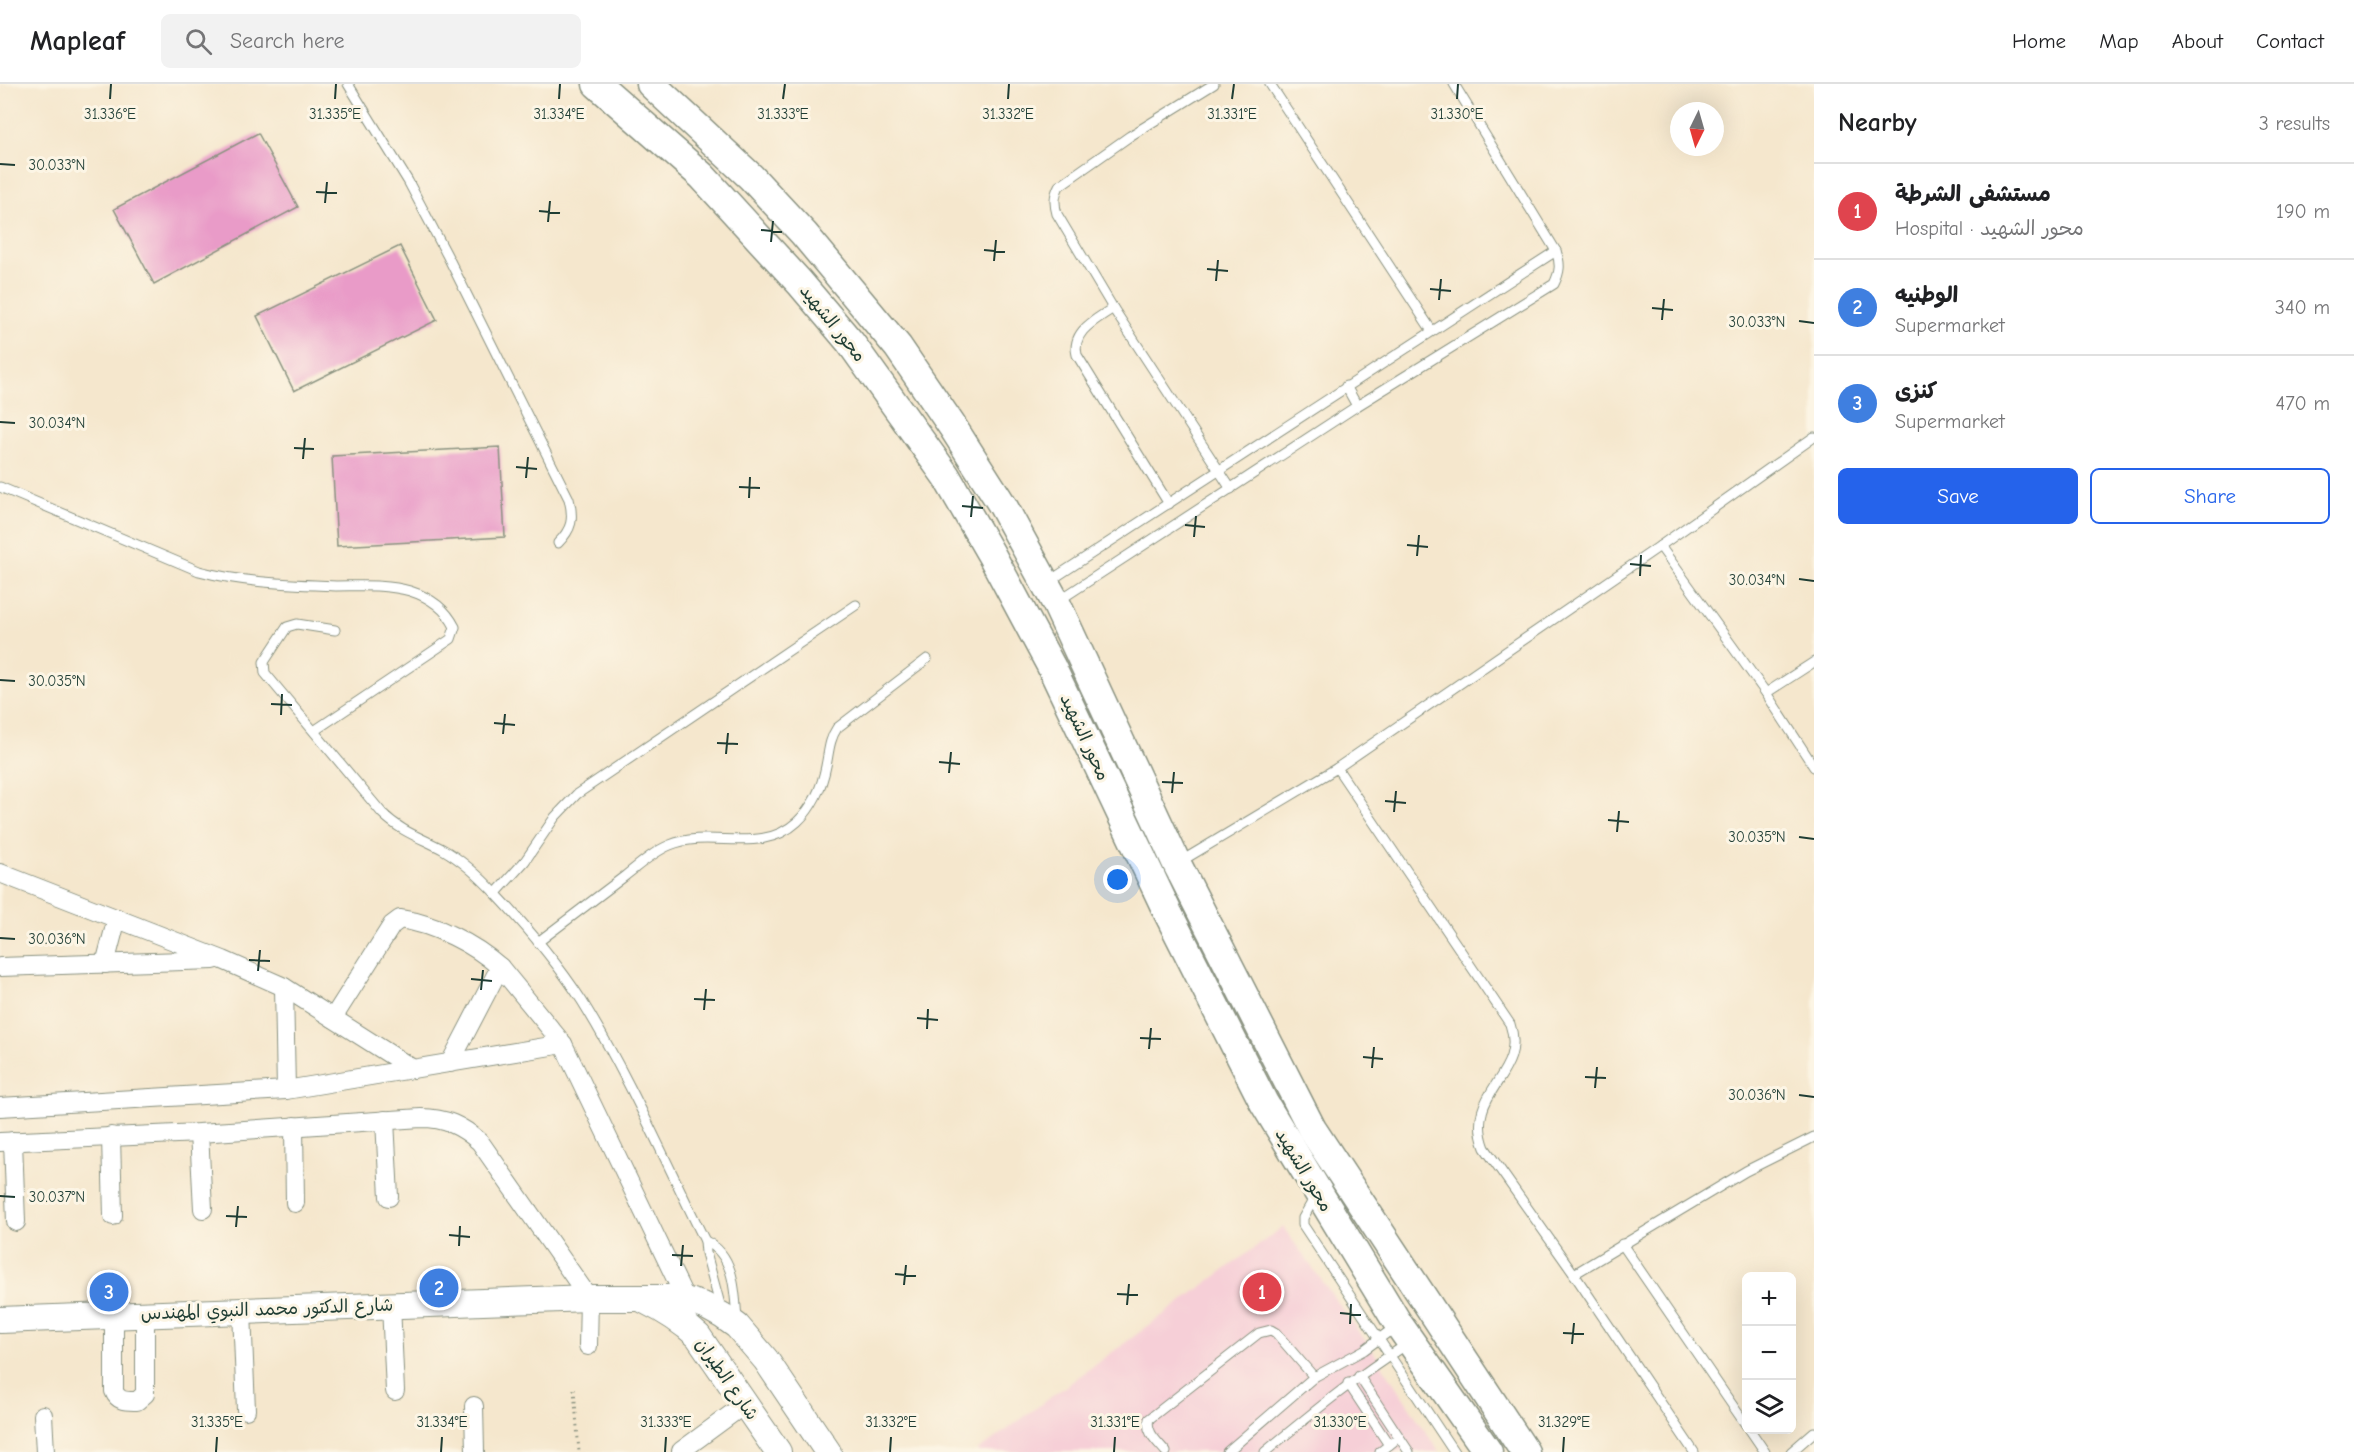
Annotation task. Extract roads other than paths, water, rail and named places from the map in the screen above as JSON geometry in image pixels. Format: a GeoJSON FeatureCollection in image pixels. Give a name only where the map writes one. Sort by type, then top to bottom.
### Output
{"type":"FeatureCollection","features":[{"type":"Feature","properties":{"kind":"main road","name":"محور الشهيد"},"geometry":{"type":"LineString","coordinates":[[597,84],[702,176],[800,283],[850,342],[946,476],[992,554],[1051,666],[1167,912],[1241,1059],[1264,1103],[1317,1192],[1394,1341],[1488,1452]]}},
{"type":"Feature","properties":{"kind":"main road","name":"محور الشهيد"},"geometry":{"type":"LineString","coordinates":[[651,84],[751,177],[804,234],[898,347],[952,426],[1003,506],[1051,593],[1177,864],[1312,1130],[1525,1452]]}},
{"type":"Feature","properties":{"kind":"main road","name":"شارع الطيران"},"geometry":{"type":"LineString","coordinates":[[642,1298],[686,1300],[730,1321],[766,1360],[828,1452]]}},
{"type":"Feature","properties":{"kind":"main road","name":"شارع الطيران"},"geometry":{"type":"LineString","coordinates":[[642,1298],[688,1326],[778,1452]]}},
{"type":"Feature","properties":{"kind":"main road","name":"شارع الدكتور محمد النبوي المهندس"},"geometry":{"type":"LineString","coordinates":[[0,1320],[145,1313],[642,1298]]}},
{"type":"Feature","properties":{"kind":"main road"},"geometry":{"type":"LineString","coordinates":[[710,1354],[712,1332],[730,1321]]}},
{"type":"Feature","properties":{"kind":"street"},"geometry":{"type":"LineString","coordinates":[[0,873],[223,960],[284,987],[413,1069]]}},
{"type":"Feature","properties":{"kind":"street"},"geometry":{"type":"LineString","coordinates":[[105,964],[117,918]]}},
{"type":"Feature","properties":{"kind":"street"},"geometry":{"type":"LineString","coordinates":[[333,1018],[392,925],[400,919],[414,921],[476,948],[500,967],[563,1044],[686,1300]]}},
{"type":"Feature","properties":{"kind":"street"},"geometry":{"type":"LineString","coordinates":[[0,967],[223,960]]}},
{"type":"Feature","properties":{"kind":"street"},"geometry":{"type":"LineString","coordinates":[[450,1063],[500,967]]}},
{"type":"Feature","properties":{"kind":"street"},"geometry":{"type":"LineString","coordinates":[[284,987],[286,1090]]}},
{"type":"Feature","properties":{"kind":"street"},"geometry":{"type":"LineString","coordinates":[[0,1107],[286,1090],[563,1044]]}},
{"type":"Feature","properties":{"kind":"street"},"geometry":{"type":"LineString","coordinates":[[16,1222],[4,1144],[438,1118],[468,1131],[480,1142],[589,1298],[588,1346]]}},
{"type":"Feature","properties":{"kind":"street"},"geometry":{"type":"LineString","coordinates":[[385,1120],[389,1197]]}},
{"type":"Feature","properties":{"kind":"street"},"geometry":{"type":"LineString","coordinates":[[294,1126],[295,1203]]}},
{"type":"Feature","properties":{"kind":"street"},"geometry":{"type":"LineString","coordinates":[[200,1133],[203,1209]]}},
{"type":"Feature","properties":{"kind":"street"},"geometry":{"type":"LineString","coordinates":[[111,1136],[113,1216]]}},
{"type":"Feature","properties":{"kind":"street"},"geometry":{"type":"LineString","coordinates":[[391,1305],[395,1391]]}},
{"type":"Feature","properties":{"kind":"street"},"geometry":{"type":"LineString","coordinates":[[242,1311],[246,1410]]}},
{"type":"Feature","properties":{"kind":"street"},"geometry":{"type":"LineString","coordinates":[[114,1315],[114,1390],[118,1398],[122,1400],[137,1401],[145,1394],[145,1313]]}},
{"type":"Feature","properties":{"kind":"street"},"geometry":{"type":"LineString","coordinates":[[681,1451],[745,1404]]}},
{"type":"Feature","properties":{"kind":"street"},"geometry":{"type":"LineString","coordinates":[[474,1406],[475,1452]]}},
{"type":"Feature","properties":{"kind":"street"},"geometry":{"type":"LineString","coordinates":[[43,1415],[45,1452]]}},
{"type":"Feature","properties":{"kind":"lane"},"geometry":{"type":"LineString","coordinates":[[348,84],[408,181],[442,244],[569,499],[573,515],[570,531],[558,543]]}},
{"type":"Feature","properties":{"kind":"lane"},"geometry":{"type":"LineString","coordinates":[[1214,84],[1130,136],[1059,186],[1055,195],[1057,214],[1113,308],[1231,489]]}},
{"type":"Feature","properties":{"kind":"lane"},"geometry":{"type":"LineString","coordinates":[[1270,84],[1432,331]]}},
{"type":"Feature","properties":{"kind":"lane"},"geometry":{"type":"LineString","coordinates":[[1051,593],[1231,489],[1357,406],[1554,284],[1559,274],[1560,264],[1556,251],[1454,84]]}},
{"type":"Feature","properties":{"kind":"lane"},"geometry":{"type":"LineString","coordinates":[[1051,593],[1169,504],[1346,386],[1556,251]]}},
{"type":"Feature","properties":{"kind":"lane"},"geometry":{"type":"LineString","coordinates":[[1113,308],[1084,328],[1077,337],[1075,347],[1077,355],[1169,504]]}},
{"type":"Feature","properties":{"kind":"lane"},"geometry":{"type":"LineString","coordinates":[[1346,386],[1357,406]]}},
{"type":"Feature","properties":{"kind":"lane"},"geometry":{"type":"LineString","coordinates":[[1177,864],[1337,768],[1814,437]]}},
{"type":"Feature","properties":{"kind":"lane"},"geometry":{"type":"LineString","coordinates":[[0,487],[198,571],[232,580],[265,584],[384,587],[408,590],[426,597],[440,607],[455,627],[454,636],[451,639],[314,731]]}},
{"type":"Feature","properties":{"kind":"lane"},"geometry":{"type":"LineString","coordinates":[[1660,546],[1766,693],[1814,767]]}},
{"type":"Feature","properties":{"kind":"lane"},"geometry":{"type":"LineString","coordinates":[[496,894],[525,861],[555,817],[577,794],[856,605]]}},
{"type":"Feature","properties":{"kind":"lane"},"geometry":{"type":"LineString","coordinates":[[335,630],[297,624],[284,629],[264,662],[265,673],[392,823],[456,858],[496,894],[538,942],[580,999],[596,1026],[705,1241],[706,1253],[730,1321]]}},
{"type":"Feature","properties":{"kind":"lane"},"geometry":{"type":"LineString","coordinates":[[538,942],[663,848],[693,840],[769,838],[789,828],[804,814],[818,790],[830,741],[837,728],[927,659]]}},
{"type":"Feature","properties":{"kind":"lane"},"geometry":{"type":"LineString","coordinates":[[1766,693],[1814,662]]}},
{"type":"Feature","properties":{"kind":"lane"},"geometry":{"type":"LineString","coordinates":[[1337,768],[1510,1024],[1514,1047],[1511,1059],[1479,1119],[1479,1133],[1485,1148],[1574,1274],[1694,1452]]}},
{"type":"Feature","properties":{"kind":"lane"},"geometry":{"type":"LineString","coordinates":[[1574,1274],[1746,1171],[1814,1137]]}},
{"type":"Feature","properties":{"kind":"lane"},"geometry":{"type":"LineString","coordinates":[[705,1241],[716,1248],[730,1271],[735,1289],[730,1321]]}},
{"type":"Feature","properties":{"kind":"lane"},"geometry":{"type":"LineString","coordinates":[[1622,1244],[1742,1419]]}},
{"type":"Feature","properties":{"kind":"lane"},"geometry":{"type":"LineString","coordinates":[[1166,1452],[1149,1432],[1147,1428],[1149,1419],[1259,1333],[1271,1330],[1275,1333],[1314,1377]]}},
{"type":"Feature","properties":{"kind":"lane"},"geometry":{"type":"LineString","coordinates":[[1265,1452],[1359,1376],[1394,1341]]}},
{"type":"Feature","properties":{"kind":"lane"},"geometry":{"type":"LineString","coordinates":[[1227,1452],[1314,1377],[1394,1341]]}},
{"type":"Feature","properties":{"kind":"lane"},"geometry":{"type":"LineString","coordinates":[[1394,1341],[1454,1452]]}},
{"type":"Feature","properties":{"kind":"lane"},"geometry":{"type":"LineString","coordinates":[[1359,1376],[1409,1452]]}},
{"type":"Feature","properties":{"kind":"lane"},"geometry":{"type":"LineString","coordinates":[[1348,1383],[1389,1444]]}},
{"type":"Feature","properties":{"kind":"lane"},"geometry":{"type":"LineString","coordinates":[[1791,1452],[1814,1432]]}},
{"type":"Feature","properties":{"kind":"lane"},"geometry":{"type":"LineString","coordinates":[[1753,1434],[1765,1452]]}},
{"type":"Feature","properties":{"kind":"lane"},"geometry":{"type":"LineString","coordinates":[[1380,1452],[1399,1437]]}},
{"type":"Feature","properties":{"kind":"place","name":"الوطنيه"},"geometry":{"type":"Point","coordinates":[439,1288]}},
{"type":"Feature","properties":{"kind":"place","name":"كنزى"},"geometry":{"type":"Point","coordinates":[109,1292]}},
{"type":"Feature","properties":{"kind":"place","name":"مستشفى الشرطة"},"geometry":{"type":"Point","coordinates":[1262,1292]}}]}
